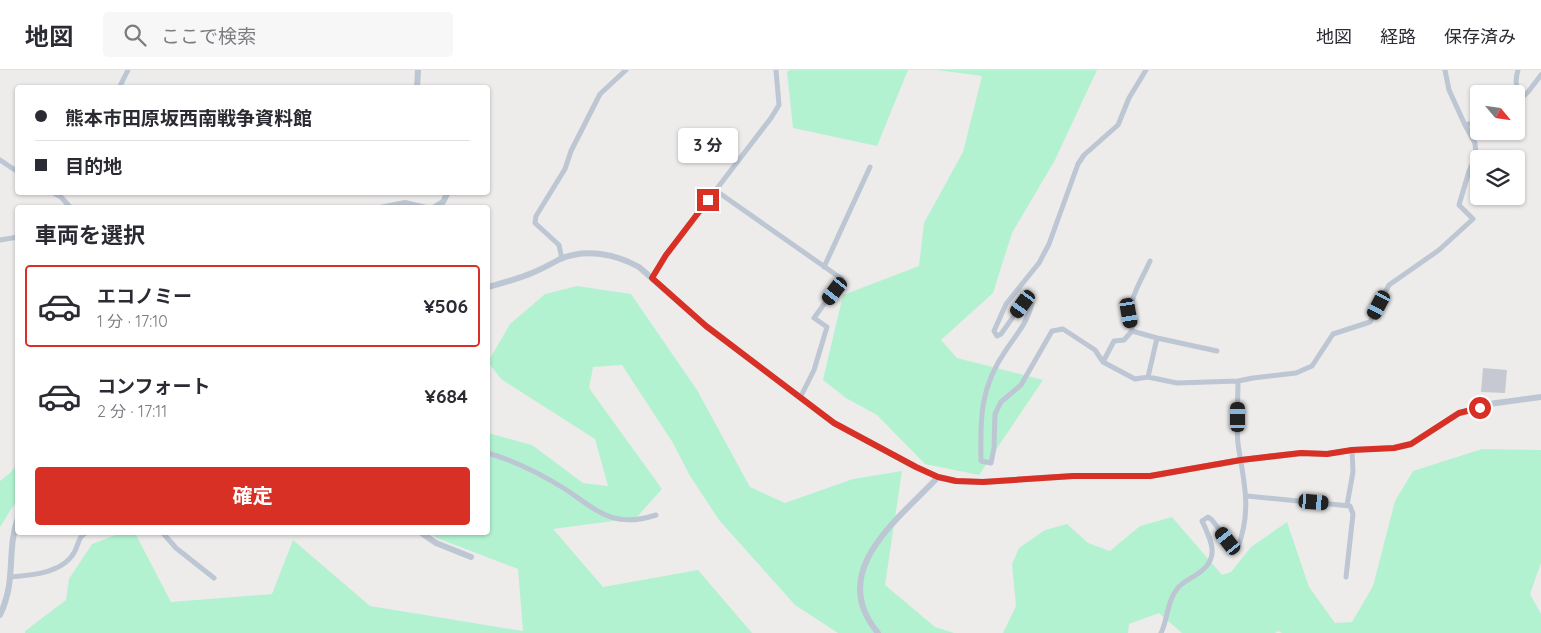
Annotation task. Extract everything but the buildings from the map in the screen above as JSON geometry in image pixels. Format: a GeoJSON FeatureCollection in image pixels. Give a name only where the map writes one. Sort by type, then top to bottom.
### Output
{"type":"FeatureCollection","features":[{"type":"Feature","properties":{"kind":"street"},"geometry":{"type":"LineString","coordinates":[[120,85],[128,70]]}},
{"type":"Feature","properties":{"kind":"street"},"geometry":{"type":"LineString","coordinates":[[417,85],[418,70]]}},
{"type":"Feature","properties":{"kind":"street"},"geometry":{"type":"LineString","coordinates":[[562,258],[559,245],[535,223],[536,216],[565,169],[571,151],[600,94],[626,70]]}},
{"type":"Feature","properties":{"kind":"street"},"geometry":{"type":"LineString","coordinates":[[652,278],[666,255],[779,105],[776,70]]}},
{"type":"Feature","properties":{"kind":"street"},"geometry":{"type":"LineString","coordinates":[[1146,70],[1129,98],[1118,125],[1084,155],[1078,164],[1049,244],[1039,263],[1006,304],[996,324],[994,332],[997,336],[1001,334],[1023,304],[1032,303],[1030,312],[1017,338],[1002,358],[989,381],[984,395],[981,412],[981,461],[991,463],[994,448],[995,414],[1001,402],[1021,385],[1052,331],[1063,329],[1095,350],[1102,362],[1135,379],[1148,377],[1178,384],[1238,381],[1296,373],[1312,366],[1333,334],[1370,322],[1390,284],[1439,250],[1472,221],[1472,218],[1459,205],[1469,171],[1476,156],[1475,143],[1449,90],[1445,70]]}},
{"type":"Feature","properties":{"kind":"street"},"geometry":{"type":"LineString","coordinates":[[1516,85],[1518,70]]}},
{"type":"Feature","properties":{"kind":"street"},"geometry":{"type":"LineString","coordinates":[[1525,95],[1541,75]]}},
{"type":"Feature","properties":{"kind":"street"},"geometry":{"type":"LineString","coordinates":[[1465,125],[1470,124]]}},
{"type":"Feature","properties":{"kind":"street"},"geometry":{"type":"LineString","coordinates":[[0,160],[15,170]]}},
{"type":"Feature","properties":{"kind":"street"},"geometry":{"type":"LineString","coordinates":[[824,267],[870,167]]}},
{"type":"Feature","properties":{"kind":"street"},"geometry":{"type":"LineString","coordinates":[[715,190],[842,279],[814,318],[827,327],[814,370],[800,398]]}},
{"type":"Feature","properties":{"kind":"street"},"geometry":{"type":"LineString","coordinates":[[438,205],[443,202],[446,195]]}},
{"type":"Feature","properties":{"kind":"street"},"geometry":{"type":"LineString","coordinates":[[395,205],[405,203],[413,205]]}},
{"type":"Feature","properties":{"kind":"street"},"geometry":{"type":"LineString","coordinates":[[0,240],[15,238]]}},
{"type":"Feature","properties":{"kind":"street"},"geometry":{"type":"LineString","coordinates":[[490,286],[532,273],[562,258],[592,254],[611,255],[633,264],[652,278],[699,320],[834,423],[893,456],[938,477],[966,482],[1073,476],[1150,476],[1241,460],[1301,453],[1327,454],[1352,450],[1376,450],[1411,444],[1459,413],[1489,404],[1541,397]]}},
{"type":"Feature","properties":{"kind":"street"},"geometry":{"type":"LineString","coordinates":[[1132,331],[1129,313],[1130,304],[1150,261]]}},
{"type":"Feature","properties":{"kind":"street"},"geometry":{"type":"LineString","coordinates":[[1102,362],[1114,341],[1124,340],[1132,331]]}},
{"type":"Feature","properties":{"kind":"street"},"geometry":{"type":"LineString","coordinates":[[1132,331],[1217,351]]}},
{"type":"Feature","properties":{"kind":"street"},"geometry":{"type":"LineString","coordinates":[[1148,377],[1157,338]]}},
{"type":"Feature","properties":{"kind":"street"},"geometry":{"type":"LineString","coordinates":[[1160,633],[1165,625],[1171,599],[1177,587],[1204,570],[1212,555],[1213,544],[1202,521],[1208,517],[1228,541],[1238,547],[1247,514],[1247,496],[1238,442],[1238,381]]}},
{"type":"Feature","properties":{"kind":"street"},"geometry":{"type":"LineString","coordinates":[[1347,505],[1353,472],[1352,450]]}},
{"type":"Feature","properties":{"kind":"street"},"geometry":{"type":"LineString","coordinates":[[490,455],[530,469],[605,517],[635,520],[656,515]]}},
{"type":"Feature","properties":{"kind":"street"},"geometry":{"type":"LineString","coordinates":[[878,633],[865,615],[862,602],[860,589],[861,575],[866,561],[888,529],[938,477]]}},
{"type":"Feature","properties":{"kind":"street"},"geometry":{"type":"LineString","coordinates":[[1247,496],[1347,505],[1352,509],[1346,577]]}},
{"type":"Feature","properties":{"kind":"street"},"geometry":{"type":"LineString","coordinates":[[0,616],[8,596],[12,577],[15,530]]}},
{"type":"Feature","properties":{"kind":"street"},"geometry":{"type":"LineString","coordinates":[[12,577],[33,575],[68,562],[75,551],[79,538],[83,535]]}},
{"type":"Feature","properties":{"kind":"street"},"geometry":{"type":"LineString","coordinates":[[165,535],[176,548],[214,578]]}},
{"type":"Feature","properties":{"kind":"street"},"geometry":{"type":"LineString","coordinates":[[424,535],[436,543],[471,557]]}},
{"type":"Feature","properties":{"kind":"green space"},"geometry":{"type":"Polygon","coordinates":[[[790,70],[908,70],[877,146],[793,128],[787,72],[790,70]]]}},
{"type":"Feature","properties":{"kind":"green space"},"geometry":{"type":"Polygon","coordinates":[[[937,70],[1097,70],[1055,160],[1012,233],[993,293],[941,340],[957,358],[1043,380],[979,475],[925,464],[877,415],[846,398],[823,380],[843,295],[919,266],[924,223],[963,152],[982,76],[937,70]]]}},
{"type":"Feature","properties":{"kind":"green space"},"geometry":{"type":"Polygon","coordinates":[[[577,286],[631,294],[697,390],[750,487],[785,503],[853,479],[902,471],[885,585],[935,627],[954,633],[838,633],[795,605],[719,520],[690,476],[673,443],[622,365],[593,367],[589,388],[662,489],[636,518],[553,529],[603,587],[698,570],[752,633],[25,633],[25,631],[66,600],[69,579],[92,544],[116,535],[136,535],[171,602],[272,594],[293,540],[370,606],[523,631],[518,569],[433,535],[490,535],[490,434],[532,445],[583,483],[608,486],[595,439],[501,379],[490,365],[490,359],[510,324],[545,294],[577,286]]]}},
{"type":"Feature","properties":{"kind":"green space"},"geometry":{"type":"Polygon","coordinates":[[[1482,449],[1541,450],[1541,563],[1530,594],[1541,614],[1541,633],[1282,633],[1278,631],[1275,633],[1182,633],[1159,613],[1129,624],[1128,633],[1003,633],[1016,606],[1012,564],[1019,548],[1045,530],[1067,524],[1088,543],[1110,551],[1140,526],[1172,517],[1222,575],[1231,572],[1251,547],[1287,522],[1309,587],[1335,623],[1352,622],[1373,586],[1395,501],[1413,471],[1482,449]]]}},
{"type":"Feature","properties":{"kind":"green space"},"geometry":{"type":"Polygon","coordinates":[[[15,467],[15,503],[0,527],[0,481],[15,467]]]}},
{"type":"Feature","properties":{"kind":"route"},"geometry":{"type":"LineString","coordinates":[[708,200],[666,255],[652,278],[706,326],[834,423],[893,456],[938,477],[956,481],[983,482],[1073,476],[1150,476],[1241,460],[1301,453],[1327,454],[1352,450],[1394,448],[1411,444],[1459,413],[1480,408]]}}]}
